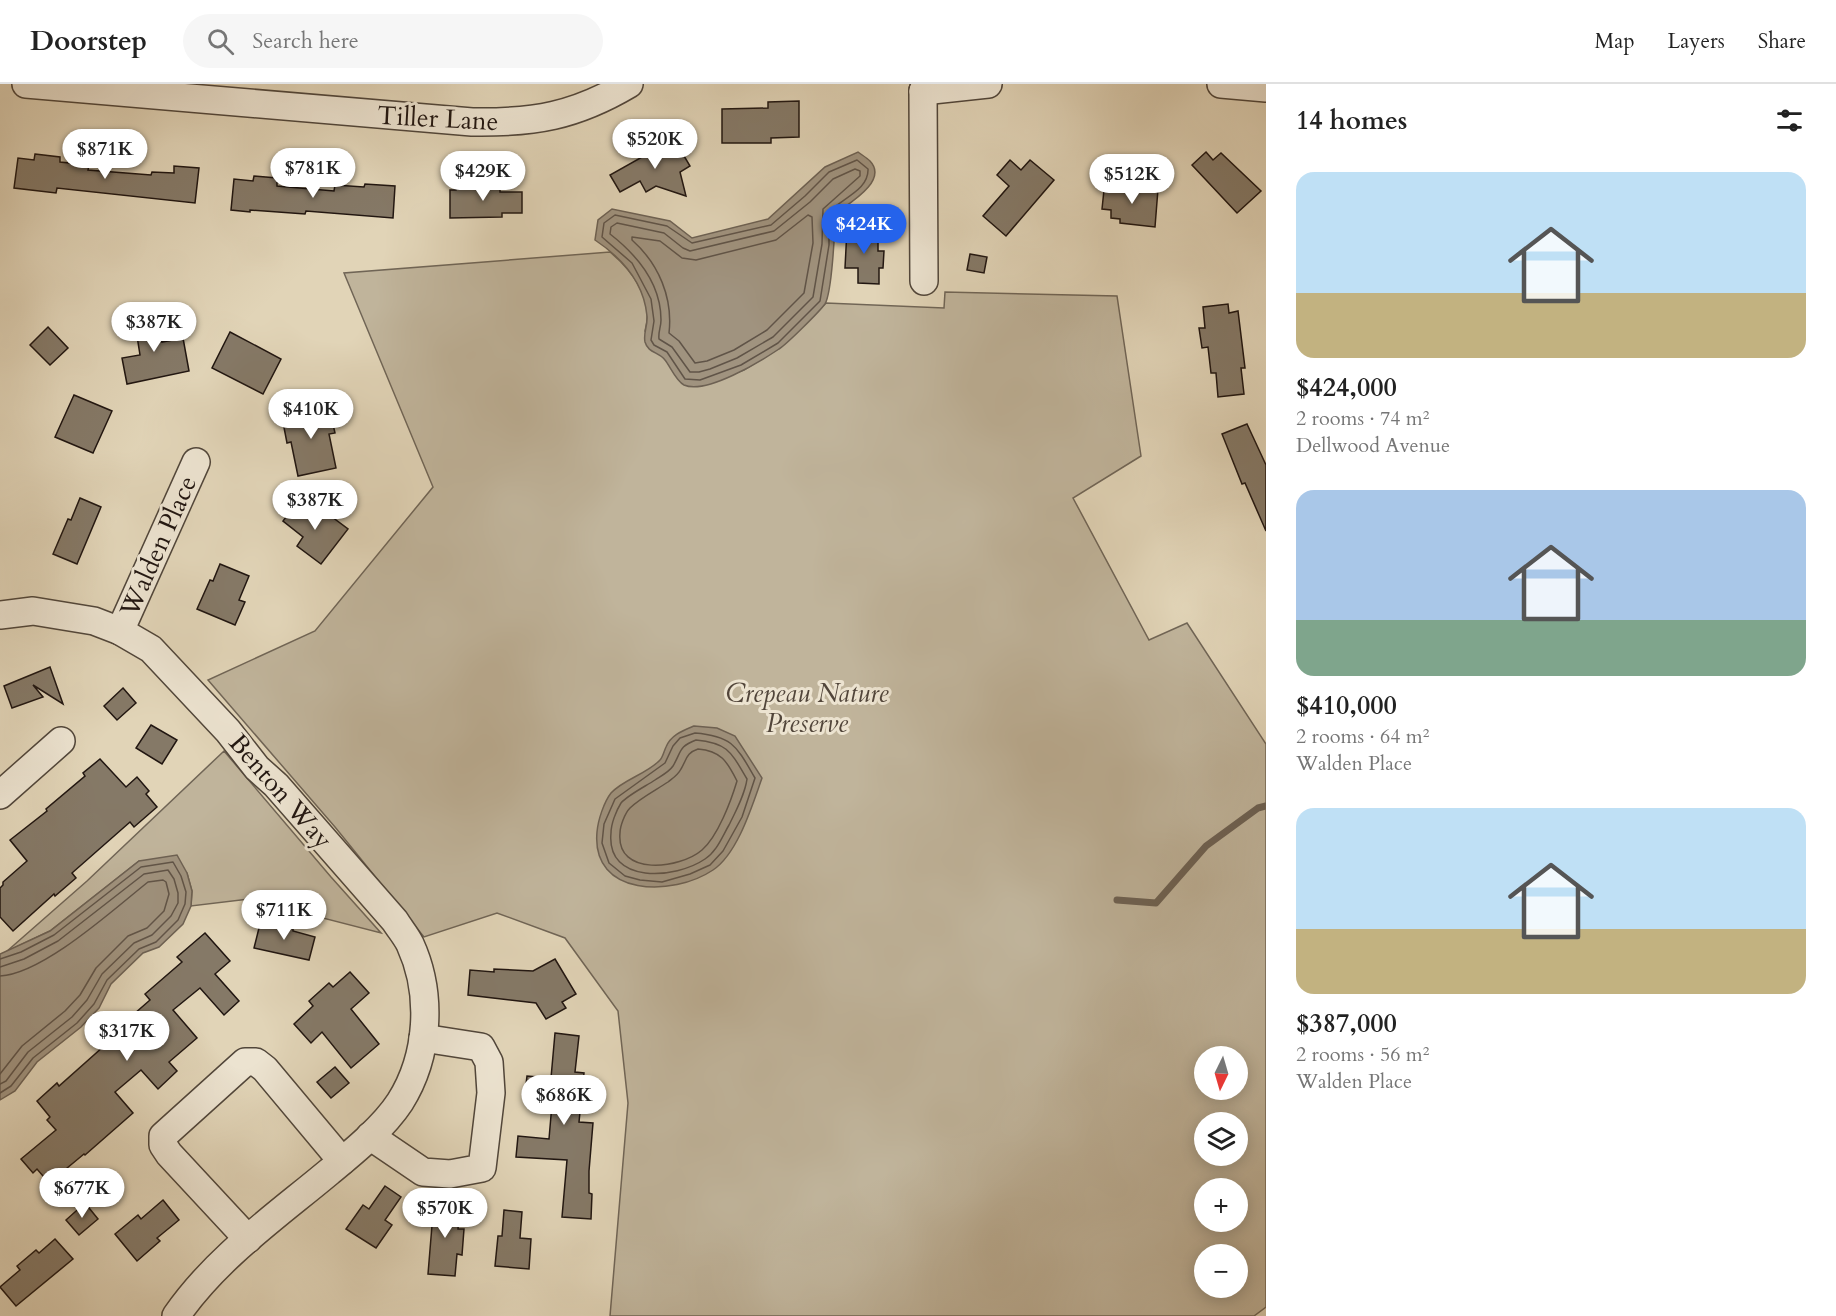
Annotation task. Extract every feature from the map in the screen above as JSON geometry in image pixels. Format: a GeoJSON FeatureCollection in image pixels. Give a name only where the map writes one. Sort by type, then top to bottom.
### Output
{"type":"FeatureCollection","features":[{"type":"Feature","properties":{"kind":"street","name":"Tiller Lane"},"geometry":{"type":"LineString","coordinates":[[26,84],[506,123],[545,118],[577,110],[602,100],[629,84]]}},
{"type":"Feature","properties":{"kind":"street"},"geometry":{"type":"LineString","coordinates":[[924,281],[919,88],[988,84]]}},
{"type":"Feature","properties":{"kind":"street"},"geometry":{"type":"LineString","coordinates":[[1221,84],[1266,88]]}},
{"type":"Feature","properties":{"kind":"street","name":"Walden Place"},"geometry":{"type":"LineString","coordinates":[[120,631],[196,462]]}},
{"type":"Feature","properties":{"kind":"street","name":"Benton Way"},"geometry":{"type":"LineString","coordinates":[[0,615],[33,610],[94,621],[120,631],[151,649],[228,731],[257,768],[276,785],[395,921],[409,944],[419,970],[424,997],[421,1054],[412,1080],[398,1104],[370,1136],[218,1267],[188,1299],[176,1316]]}},
{"type":"Feature","properties":{"kind":"street"},"geometry":{"type":"LineString","coordinates":[[5,780],[62,741]]}},
{"type":"Feature","properties":{"kind":"street"},"geometry":{"type":"LineString","coordinates":[[370,1136],[423,1172],[450,1174],[482,1168],[491,1094],[489,1062],[481,1047],[423,1038]]}},
{"type":"Feature","properties":{"kind":"street"},"geometry":{"type":"LineString","coordinates":[[248,1239],[168,1155],[163,1145],[163,1136],[245,1062],[256,1062],[265,1069],[342,1161]]}},
{"type":"Feature","properties":{"kind":"green space","name":"Crepeau Nature Preserve"},"geometry":{"type":"Polygon","coordinates":[[[610,252],[634,277],[640,287],[647,308],[645,331],[672,368],[701,386],[744,370],[781,347],[826,303],[944,308],[945,292],[1117,296],[1141,456],[1073,498],[1149,640],[1187,623],[1266,744],[1266,1307],[1254,1316],[610,1316],[628,1103],[618,1011],[565,938],[497,913],[424,937],[335,827],[208,680],[315,631],[433,487],[344,273],[610,252]]]}},
{"type":"Feature","properties":{"kind":"green space"},"geometry":{"type":"Polygon","coordinates":[[[224,751],[381,933],[249,899],[191,906],[192,891],[187,873],[139,861],[50,931],[6,952],[87,881],[224,751]]]}},
{"type":"Feature","properties":{"kind":"water"},"geometry":{"type":"Polygon","coordinates":[[[858,152],[870,161],[874,169],[874,176],[871,184],[857,198],[835,214],[831,274],[825,304],[783,346],[747,368],[706,385],[694,387],[681,383],[665,360],[646,346],[647,316],[641,293],[623,263],[595,240],[598,220],[612,209],[670,221],[692,238],[768,219],[825,167],[858,152]]]}},
{"type":"Feature","properties":{"kind":"water"},"geometry":{"type":"Polygon","coordinates":[[[694,726],[717,728],[735,736],[762,778],[737,841],[722,862],[696,879],[677,885],[657,887],[638,886],[621,880],[607,869],[599,853],[597,832],[606,801],[616,788],[655,765],[674,736],[694,726]]]}},
{"type":"Feature","properties":{"kind":"water"},"geometry":{"type":"Polygon","coordinates":[[[177,855],[187,873],[192,891],[191,906],[183,924],[159,947],[143,953],[111,984],[99,1008],[81,1027],[37,1062],[15,1091],[0,1100],[0,954],[50,931],[139,861],[177,855]]]}},
{"type":"Feature","properties":{"kind":"building"},"geometry":{"type":"Polygon","coordinates":[[[799,101],[799,137],[771,138],[771,143],[722,143],[722,109],[768,108],[768,102],[799,101]]]}},
{"type":"Feature","properties":{"kind":"building"},"geometry":{"type":"Polygon","coordinates":[[[674,139],[690,166],[680,172],[686,196],[656,186],[646,192],[640,181],[620,192],[610,175],[674,139]]]}},
{"type":"Feature","properties":{"kind":"building"},"geometry":{"type":"Polygon","coordinates":[[[1206,152],[1213,160],[1221,153],[1261,191],[1237,213],[1192,165],[1206,152]]]}},
{"type":"Feature","properties":{"kind":"building"},"geometry":{"type":"Polygon","coordinates":[[[35,154],[60,157],[60,162],[89,165],[88,170],[151,175],[152,172],[174,173],[174,166],[199,168],[195,203],[57,188],[56,193],[14,188],[18,158],[34,160],[35,154]]]}},
{"type":"Feature","properties":{"kind":"building"},"geometry":{"type":"Polygon","coordinates":[[[1010,160],[1021,170],[1030,160],[1054,180],[1006,236],[983,216],[1009,186],[997,175],[1010,160]]]}},
{"type":"Feature","properties":{"kind":"building"},"geometry":{"type":"Polygon","coordinates":[[[254,176],[277,178],[277,186],[334,191],[335,185],[395,186],[393,218],[306,211],[305,214],[231,210],[234,179],[253,181],[254,176]]]}},
{"type":"Feature","properties":{"kind":"building"},"geometry":{"type":"Polygon","coordinates":[[[1115,184],[1158,189],[1155,227],[1120,223],[1120,219],[1111,218],[1111,210],[1102,209],[1104,190],[1114,191],[1115,184]]]}},
{"type":"Feature","properties":{"kind":"building"},"geometry":{"type":"Polygon","coordinates":[[[456,185],[500,185],[500,192],[522,192],[522,213],[502,213],[502,217],[450,218],[450,190],[456,190],[456,185]]]}},
{"type":"Feature","properties":{"kind":"building"},"geometry":{"type":"Polygon","coordinates":[[[847,229],[878,230],[878,251],[884,251],[883,268],[879,268],[879,284],[858,283],[858,268],[845,268],[847,229]]]}},
{"type":"Feature","properties":{"kind":"building"},"geometry":{"type":"Polygon","coordinates":[[[970,254],[987,257],[984,273],[967,270],[970,254]]]}},
{"type":"Feature","properties":{"kind":"building"},"geometry":{"type":"Polygon","coordinates":[[[1228,304],[1229,313],[1238,311],[1245,368],[1241,368],[1244,394],[1218,397],[1216,373],[1211,373],[1208,347],[1202,348],[1199,328],[1205,328],[1203,307],[1228,304]]]}},
{"type":"Feature","properties":{"kind":"building"},"geometry":{"type":"Polygon","coordinates":[[[157,313],[162,342],[183,338],[189,371],[127,384],[122,358],[140,355],[134,317],[157,313]]]}},
{"type":"Feature","properties":{"kind":"building"},"geometry":{"type":"Polygon","coordinates":[[[48,327],[68,348],[50,365],[30,345],[48,327]]]}},
{"type":"Feature","properties":{"kind":"building"},"geometry":{"type":"Polygon","coordinates":[[[230,332],[281,359],[263,394],[212,368],[230,332]]]}},
{"type":"Feature","properties":{"kind":"building"},"geometry":{"type":"Polygon","coordinates":[[[74,395],[112,411],[93,453],[55,437],[74,395]]]}},
{"type":"Feature","properties":{"kind":"building"},"geometry":{"type":"Polygon","coordinates":[[[329,407],[335,433],[329,434],[336,468],[298,476],[291,442],[287,443],[282,417],[329,407]]]}},
{"type":"Feature","properties":{"kind":"building"},"geometry":{"type":"Polygon","coordinates":[[[1247,424],[1266,465],[1266,531],[1245,483],[1242,484],[1222,434],[1247,424]]]}},
{"type":"Feature","properties":{"kind":"building"},"geometry":{"type":"Polygon","coordinates":[[[80,498],[101,507],[77,564],[53,554],[80,498]]]}},
{"type":"Feature","properties":{"kind":"building"},"geometry":{"type":"Polygon","coordinates":[[[298,501],[319,517],[324,511],[348,529],[321,564],[297,546],[303,537],[283,521],[298,501]]]}},
{"type":"Feature","properties":{"kind":"building"},"geometry":{"type":"Polygon","coordinates":[[[220,564],[249,576],[239,600],[245,602],[235,625],[197,609],[220,564]]]}},
{"type":"Feature","properties":{"kind":"building"},"geometry":{"type":"Polygon","coordinates":[[[50,667],[63,704],[33,685],[43,697],[12,708],[4,686],[50,667]]]}},
{"type":"Feature","properties":{"kind":"building"},"geometry":{"type":"Polygon","coordinates":[[[123,688],[136,703],[117,720],[104,706],[123,688]]]}},
{"type":"Feature","properties":{"kind":"building"},"geometry":{"type":"Polygon","coordinates":[[[151,725],[177,740],[162,764],[136,748],[151,725]]]}},
{"type":"Feature","properties":{"kind":"building"},"geometry":{"type":"Polygon","coordinates":[[[100,759],[126,787],[137,777],[149,791],[146,794],[157,807],[134,827],[130,822],[72,873],[76,878],[55,896],[54,894],[13,931],[0,917],[0,888],[3,882],[27,861],[10,840],[47,811],[46,809],[85,776],[83,773],[100,759]]]}},
{"type":"Feature","properties":{"kind":"building"},"geometry":{"type":"Polygon","coordinates":[[[261,920],[293,928],[293,931],[315,937],[309,960],[254,948],[261,920]]]}},
{"type":"Feature","properties":{"kind":"building"},"geometry":{"type":"Polygon","coordinates":[[[205,933],[230,961],[215,974],[239,1001],[224,1015],[200,988],[173,1010],[197,1038],[169,1062],[177,1071],[158,1089],[141,1070],[115,1092],[133,1113],[49,1183],[37,1169],[33,1173],[21,1159],[56,1130],[47,1120],[50,1117],[37,1101],[57,1083],[59,1086],[113,1038],[110,1035],[150,1000],[145,994],[182,962],[177,957],[205,933]]]}},
{"type":"Feature","properties":{"kind":"building"},"geometry":{"type":"Polygon","coordinates":[[[555,959],[576,994],[562,1002],[566,1008],[546,1019],[536,1003],[468,995],[470,970],[533,971],[555,959]]]}},
{"type":"Feature","properties":{"kind":"building"},"geometry":{"type":"Polygon","coordinates":[[[350,972],[369,993],[351,1009],[379,1044],[351,1068],[322,1032],[311,1043],[294,1024],[313,1006],[309,1001],[329,983],[333,987],[350,972]]]}},
{"type":"Feature","properties":{"kind":"building"},"geometry":{"type":"Polygon","coordinates":[[[555,1033],[579,1036],[575,1072],[584,1073],[579,1122],[593,1123],[589,1171],[589,1193],[592,1194],[591,1219],[562,1217],[567,1160],[516,1157],[518,1136],[549,1139],[552,1104],[524,1101],[527,1076],[551,1078],[555,1033]]]}},
{"type":"Feature","properties":{"kind":"building"},"geometry":{"type":"Polygon","coordinates":[[[335,1067],[349,1083],[331,1098],[317,1082],[335,1067]]]}},
{"type":"Feature","properties":{"kind":"building"},"geometry":{"type":"Polygon","coordinates":[[[385,1186],[401,1197],[385,1220],[392,1225],[376,1248],[346,1229],[363,1205],[369,1209],[385,1186]]]}},
{"type":"Feature","properties":{"kind":"building"},"geometry":{"type":"Polygon","coordinates":[[[163,1200],[179,1220],[157,1238],[160,1241],[137,1261],[115,1234],[138,1215],[141,1219],[163,1200]]]}},
{"type":"Feature","properties":{"kind":"building"},"geometry":{"type":"Polygon","coordinates":[[[434,1201],[460,1203],[458,1229],[464,1229],[462,1255],[457,1254],[455,1276],[428,1274],[434,1201]]]}},
{"type":"Feature","properties":{"kind":"building"},"geometry":{"type":"Polygon","coordinates":[[[85,1203],[98,1219],[79,1235],[66,1220],[85,1203]]]}},
{"type":"Feature","properties":{"kind":"building"},"geometry":{"type":"Polygon","coordinates":[[[504,1210],[522,1212],[520,1238],[531,1239],[529,1269],[495,1266],[498,1236],[502,1236],[504,1210]]]}},
{"type":"Feature","properties":{"kind":"building"},"geometry":{"type":"Polygon","coordinates":[[[55,1239],[73,1259],[16,1306],[0,1287],[20,1270],[17,1266],[36,1250],[39,1253],[55,1239]]]}},
{"type":"Feature","properties":{"kind":"waterway"},"geometry":{"type":"LineString","coordinates":[[1117,900],[1156,903],[1206,846],[1258,808],[1266,806]]}}]}
